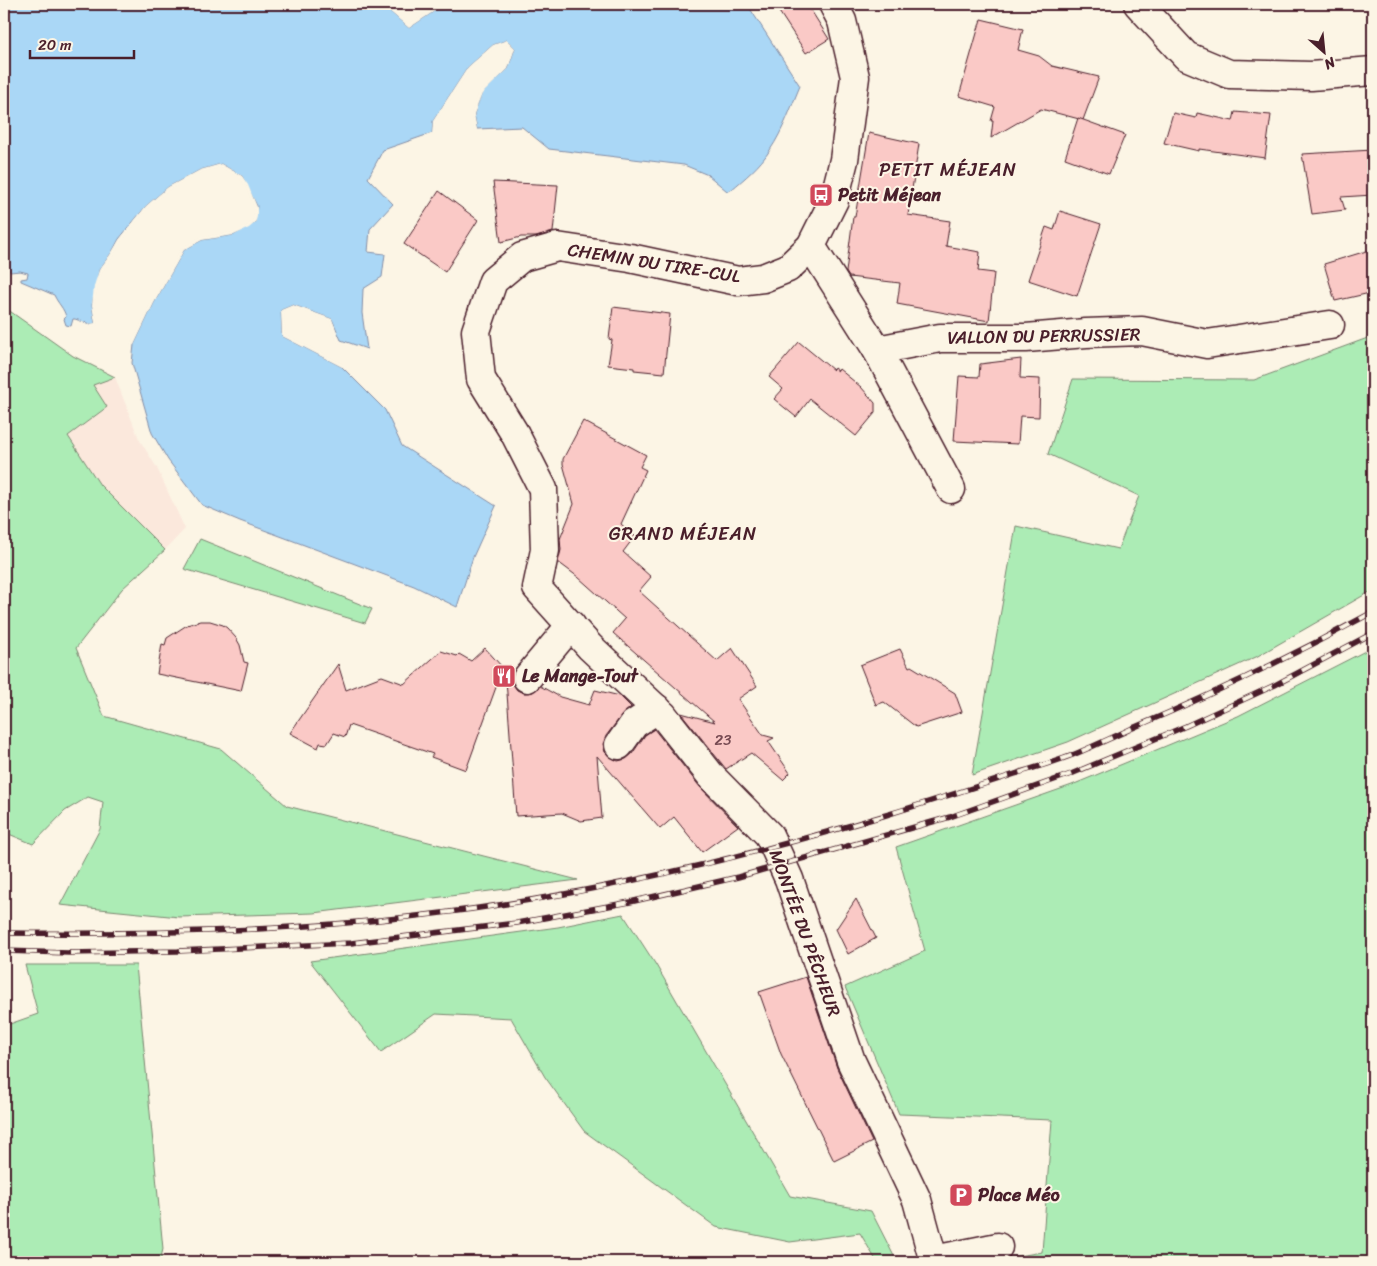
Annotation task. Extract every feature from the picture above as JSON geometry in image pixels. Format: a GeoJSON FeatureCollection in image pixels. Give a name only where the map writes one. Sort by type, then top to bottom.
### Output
{"type":"FeatureCollection","features":[{"type":"Feature","properties":{"kind":"street","name":"CHEMIN DU TIRE-CUL"},"geometry":{"type":"LineString","coordinates":[[537,588],[545,550],[542,489],[515,434],[482,379],[476,332],[493,281],[522,258],[557,247],[630,258],[738,281],[763,278],[788,268],[811,246],[834,200],[844,160],[855,77],[842,21],[833,4]]}},
{"type":"Feature","properties":{"kind":"street"},"geometry":{"type":"LineString","coordinates":[[1138,4],[1186,56],[1229,74],[1311,76],[1373,71]]}},
{"type":"Feature","properties":{"kind":"street"},"geometry":{"type":"LineString","coordinates":[[811,246],[876,350],[951,489]]}},
{"type":"Feature","properties":{"kind":"street","name":"VALLON DU PERRUSSIER"},"geometry":{"type":"LineString","coordinates":[[876,350],[940,338],[1026,338],[1142,331],[1207,344],[1330,325]]}},
{"type":"Feature","properties":{"kind":"street","name":"MONTÉE DU PÊCHEUR"},"geometry":{"type":"LineString","coordinates":[[537,588],[590,646],[663,715],[712,777],[769,834],[788,879],[851,1061],[917,1200],[934,1261]]}},
{"type":"Feature","properties":{"kind":"street"},"geometry":{"type":"LineString","coordinates":[[527,678],[571,625]]}},
{"type":"Feature","properties":{"kind":"street"},"geometry":{"type":"LineString","coordinates":[[619,745],[634,724],[657,709]]}},
{"type":"Feature","properties":{"kind":"street"},"geometry":{"type":"LineString","coordinates":[[934,1261],[998,1247]]}},
{"type":"Feature","properties":{"kind":"shaded area"},"geometry":{"type":"Polygon","coordinates":[[[115,377],[139,439],[157,468],[185,529],[165,550],[100,485],[68,436],[107,407],[93,385],[115,377]]]}},
{"type":"Feature","properties":{"kind":"green space"},"geometry":{"type":"Polygon","coordinates":[[[4,307],[73,356],[115,377],[93,385],[107,407],[68,436],[100,485],[165,550],[122,589],[76,648],[104,716],[221,749],[287,806],[578,880],[314,913],[179,917],[60,905],[100,829],[103,802],[88,797],[65,811],[33,844],[4,832],[4,307]]]}},
{"type":"Feature","properties":{"kind":"green space"},"geometry":{"type":"Polygon","coordinates":[[[1373,336],[1373,590],[1256,657],[1068,742],[972,775],[1016,526],[1118,549],[1139,496],[1048,454],[1073,379],[1254,380],[1373,336]]]}},
{"type":"Feature","properties":{"kind":"green space"},"geometry":{"type":"Polygon","coordinates":[[[200,539],[372,609],[365,623],[184,569],[200,539]]]}},
{"type":"Feature","properties":{"kind":"green space"},"geometry":{"type":"Polygon","coordinates":[[[1373,647],[1373,1262],[954,1262],[1001,1259],[1042,1252],[1052,1120],[899,1114],[845,987],[925,951],[896,847],[1072,785],[1238,716],[1373,647]]]}},
{"type":"Feature","properties":{"kind":"green space"},"geometry":{"type":"Polygon","coordinates":[[[623,914],[656,965],[790,1196],[871,1211],[897,1262],[877,1262],[860,1233],[790,1242],[716,1227],[584,1131],[545,1077],[511,1018],[436,1014],[381,1052],[310,961],[558,927],[623,914]]]}},
{"type":"Feature","properties":{"kind":"green space"},"geometry":{"type":"Polygon","coordinates":[[[25,965],[136,965],[163,1249],[160,1262],[4,1262],[4,1026],[38,1014],[25,965]]]}},
{"type":"Feature","properties":{"kind":"water"},"geometry":{"type":"Polygon","coordinates":[[[4,4],[388,4],[387,9],[409,28],[442,4],[747,4],[800,86],[783,127],[766,156],[747,176],[731,190],[727,191],[708,175],[684,165],[549,149],[522,127],[477,129],[474,114],[482,93],[508,69],[515,48],[507,40],[493,45],[468,67],[433,121],[432,133],[383,150],[368,178],[393,204],[370,229],[368,252],[385,254],[382,277],[363,289],[362,313],[367,349],[341,340],[332,319],[293,305],[281,310],[282,336],[342,367],[385,410],[402,446],[496,506],[473,557],[457,607],[414,586],[202,505],[168,460],[152,433],[132,363],[134,345],[154,303],[184,250],[202,240],[234,235],[255,223],[257,206],[242,176],[221,164],[200,170],[168,187],[146,206],[119,239],[99,270],[92,305],[95,324],[73,319],[71,326],[66,325],[65,314],[54,295],[21,281],[21,279],[27,278],[28,273],[20,271],[10,272],[4,255],[4,4]]]}},
{"type":"Feature","properties":{"kind":"pier"},"geometry":{"type":"Polygon","coordinates":[[[388,4],[391,4],[390,8],[409,25],[439,4],[442,4],[409,28],[387,9],[388,4]]]}},
{"type":"Feature","properties":{"kind":"pier"},"geometry":{"type":"Polygon","coordinates":[[[507,40],[515,48],[508,69],[482,94],[474,114],[477,129],[475,130],[472,113],[480,92],[506,68],[513,49],[506,43],[495,47],[470,68],[435,122],[434,134],[432,136],[433,121],[468,67],[493,45],[507,40]]]}},
{"type":"Feature","properties":{"kind":"pier"},"geometry":{"type":"Polygon","coordinates":[[[221,164],[242,176],[248,185],[257,207],[255,223],[234,235],[202,240],[184,250],[154,303],[134,345],[131,345],[152,302],[182,249],[202,237],[233,233],[253,221],[255,207],[246,186],[240,178],[221,167],[200,172],[170,189],[148,207],[121,241],[102,271],[94,305],[97,324],[92,326],[90,324],[95,323],[92,305],[94,286],[99,270],[119,240],[146,206],[168,187],[200,170],[221,164]]]}},
{"type":"Feature","properties":{"kind":"pier"},"geometry":{"type":"Polygon","coordinates":[[[293,305],[332,319],[341,343],[338,342],[330,321],[293,307],[283,311],[285,335],[342,364],[342,367],[282,336],[281,310],[293,305]]]}},
{"type":"Feature","properties":{"kind":"building"},"geometry":{"type":"Polygon","coordinates":[[[774,4],[807,4],[829,39],[806,53],[774,4]]]}},
{"type":"Feature","properties":{"kind":"building"},"geometry":{"type":"Polygon","coordinates":[[[981,19],[1023,29],[1018,50],[1039,56],[1052,66],[1099,77],[1083,120],[1041,109],[991,138],[993,121],[991,121],[995,107],[959,96],[981,19]]]}},
{"type":"Feature","properties":{"kind":"building"},"geometry":{"type":"Polygon","coordinates":[[[1235,112],[1271,115],[1265,158],[1199,149],[1199,151],[1164,143],[1173,113],[1196,118],[1197,113],[1233,121],[1235,112]]]}},
{"type":"Feature","properties":{"kind":"building"},"geometry":{"type":"Polygon","coordinates":[[[1078,118],[1125,135],[1109,174],[1065,158],[1078,118]]]}},
{"type":"Feature","properties":{"kind":"building"},"geometry":{"type":"Polygon","coordinates":[[[869,133],[919,144],[908,215],[950,221],[946,246],[980,252],[978,271],[994,273],[989,321],[897,304],[900,283],[849,277],[846,272],[853,217],[855,217],[869,133]]]}},
{"type":"Feature","properties":{"kind":"building"},"geometry":{"type":"Polygon","coordinates":[[[1373,150],[1373,195],[1341,197],[1345,210],[1312,214],[1302,154],[1373,150]]]}},
{"type":"Feature","properties":{"kind":"building"},"geometry":{"type":"Polygon","coordinates":[[[493,182],[558,185],[553,232],[536,237],[521,237],[501,242],[493,182]]]}},
{"type":"Feature","properties":{"kind":"building"},"geometry":{"type":"Polygon","coordinates":[[[439,191],[478,220],[445,272],[404,244],[439,191]]]}},
{"type":"Feature","properties":{"kind":"building"},"geometry":{"type":"Polygon","coordinates":[[[1060,211],[1101,224],[1077,296],[1028,280],[1046,227],[1054,230],[1060,211]]]}},
{"type":"Feature","properties":{"kind":"building"},"geometry":{"type":"Polygon","coordinates":[[[1373,249],[1373,280],[1367,282],[1370,293],[1335,301],[1324,264],[1373,249]]]}},
{"type":"Feature","properties":{"kind":"building"},"geometry":{"type":"Polygon","coordinates":[[[613,307],[670,314],[664,373],[608,365],[612,340],[609,339],[613,307]]]}},
{"type":"Feature","properties":{"kind":"building"},"geometry":{"type":"Polygon","coordinates":[[[799,342],[833,370],[834,368],[838,371],[839,369],[861,387],[875,403],[875,413],[856,436],[810,399],[796,417],[774,399],[783,389],[769,377],[799,342]]]}},
{"type":"Feature","properties":{"kind":"building"},"geometry":{"type":"Polygon","coordinates":[[[1021,359],[1020,378],[1040,379],[1039,417],[1020,416],[1018,444],[954,441],[959,376],[979,377],[980,364],[1021,359]]]}},
{"type":"Feature","properties":{"kind":"building"},"geometry":{"type":"Polygon","coordinates":[[[583,421],[646,455],[640,467],[646,470],[621,524],[635,536],[623,552],[651,577],[639,591],[717,661],[732,648],[757,686],[738,699],[763,735],[774,738],[768,741],[790,773],[783,780],[751,753],[726,769],[681,713],[715,722],[613,633],[625,619],[578,577],[558,562],[561,550],[560,539],[574,504],[563,459],[583,421]]]}},
{"type":"Feature","properties":{"kind":"building"},"geometry":{"type":"Polygon","coordinates":[[[200,621],[210,621],[223,625],[236,638],[240,645],[244,662],[248,663],[241,691],[157,674],[162,644],[165,645],[167,638],[187,625],[200,621]]]}},
{"type":"Feature","properties":{"kind":"building"},"geometry":{"type":"Polygon","coordinates":[[[485,648],[503,668],[466,770],[431,757],[433,754],[349,725],[345,737],[334,733],[327,744],[320,743],[318,748],[290,733],[338,664],[346,690],[382,676],[404,684],[441,651],[457,656],[459,654],[471,661],[485,648]]]}},
{"type":"Feature","properties":{"kind":"building"},"geometry":{"type":"Polygon","coordinates":[[[900,649],[909,667],[911,666],[955,693],[962,712],[916,727],[884,702],[876,705],[860,665],[900,649]]]}},
{"type":"Feature","properties":{"kind":"building"},"geometry":{"type":"Polygon","coordinates":[[[505,666],[514,671],[512,676],[513,684],[517,690],[524,693],[533,692],[540,686],[560,697],[589,705],[595,690],[620,696],[631,707],[622,715],[606,736],[603,744],[605,752],[618,761],[626,759],[632,754],[645,735],[654,729],[700,787],[738,826],[702,852],[674,817],[660,829],[597,756],[602,818],[581,821],[562,813],[516,816],[505,666]]]}},
{"type":"Feature","properties":{"kind":"building"},"geometry":{"type":"Polygon","coordinates":[[[856,899],[876,938],[848,954],[836,929],[856,899]]]}},
{"type":"Feature","properties":{"kind":"building"},"geometry":{"type":"Polygon","coordinates":[[[806,977],[837,1068],[872,1142],[834,1161],[781,1054],[759,992],[806,977]]]}},
{"type":"Feature","properties":{"kind":"railway"},"geometry":{"type":"LineString","coordinates":[[4,933],[214,931],[372,921],[542,898],[715,862],[886,815],[1070,756],[1226,687],[1373,612]]}},
{"type":"Feature","properties":{"kind":"railway"},"geometry":{"type":"LineString","coordinates":[[4,951],[69,953],[178,951],[351,943],[517,923],[630,902],[738,877],[950,817],[1071,774],[1186,726],[1275,685],[1373,633]]}},
{"type":"Feature","properties":{"kind":"place","name":"Petit Méjean"},"geometry":{"type":"Point","coordinates":[821,195]}},
{"type":"Feature","properties":{"kind":"place","name":"Le Mange-Tout"},"geometry":{"type":"Point","coordinates":[504,676]}},
{"type":"Feature","properties":{"kind":"place","name":"Place Méo"},"geometry":{"type":"Point","coordinates":[961,1195]}},
{"type":"Feature","properties":{"kind":"district","name":"PETIT MÉJEAN"},"geometry":{"type":"Point","coordinates":[948,169]}},
{"type":"Feature","properties":{"kind":"district","name":"GRAND MÉJEAN"},"geometry":{"type":"Point","coordinates":[683,533]}}]}
